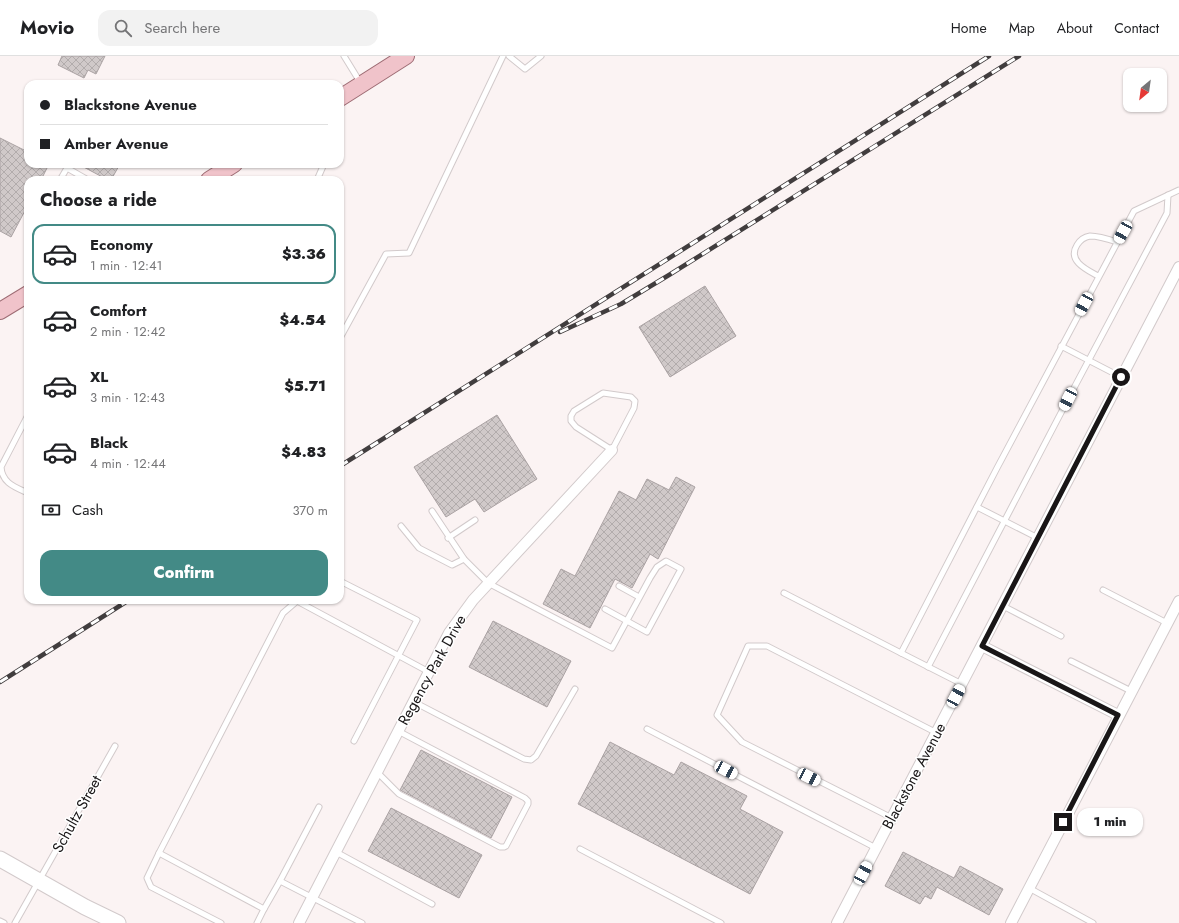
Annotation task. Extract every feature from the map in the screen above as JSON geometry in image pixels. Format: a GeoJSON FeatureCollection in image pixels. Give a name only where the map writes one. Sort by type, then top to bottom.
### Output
{"type":"FeatureCollection","features":[{"type":"Feature","properties":{"kind":"main road"},"geometry":{"type":"LineString","coordinates":[[344,95],[406,56]]}},
{"type":"Feature","properties":{"kind":"main road"},"geometry":{"type":"LineString","coordinates":[[216,176],[227,170]]}},
{"type":"Feature","properties":{"kind":"main road"},"geometry":{"type":"LineString","coordinates":[[0,311],[24,296]]}},
{"type":"Feature","properties":{"kind":"street","name":"Blackstone Avenue"},"geometry":{"type":"LineString","coordinates":[[837,923],[1179,267]]}},
{"type":"Feature","properties":{"kind":"street","name":"Regency Park Drive"},"geometry":{"type":"LineString","coordinates":[[299,923],[449,633],[461,615],[488,583],[612,450]]}},
{"type":"Feature","properties":{"kind":"street"},"geometry":{"type":"LineString","coordinates":[[1011,923],[1118,715],[1179,601]]}},
{"type":"Feature","properties":{"kind":"street"},"geometry":{"type":"LineString","coordinates":[[982,646],[1118,715]]}},
{"type":"Feature","properties":{"kind":"street"},"geometry":{"type":"LineString","coordinates":[[0,860],[84,907],[118,923]]}},
{"type":"Feature","properties":{"kind":"lane"},"geometry":{"type":"LineString","coordinates":[[344,56],[362,84]]}},
{"type":"Feature","properties":{"kind":"lane"},"geometry":{"type":"LineString","coordinates":[[344,331],[386,254],[408,253],[503,56]]}},
{"type":"Feature","properties":{"kind":"lane"},"geometry":{"type":"LineString","coordinates":[[509,56],[525,69],[541,56]]}},
{"type":"Feature","properties":{"kind":"lane"},"geometry":{"type":"LineString","coordinates":[[66,168],[81,176]]}},
{"type":"Feature","properties":{"kind":"lane"},"geometry":{"type":"LineString","coordinates":[[901,653],[1061,346],[1134,211],[1179,190]]}},
{"type":"Feature","properties":{"kind":"lane"},"geometry":{"type":"LineString","coordinates":[[928,667],[1167,213],[1169,206],[1168,195]]}},
{"type":"Feature","properties":{"kind":"lane"},"geometry":{"type":"LineString","coordinates":[[1098,276],[1078,263],[1075,258],[1077,246],[1088,236],[1099,236],[1117,242]]}},
{"type":"Feature","properties":{"kind":"lane"},"geometry":{"type":"LineString","coordinates":[[1061,346],[1121,377]]}},
{"type":"Feature","properties":{"kind":"lane"},"geometry":{"type":"LineString","coordinates":[[603,393],[631,397],[635,400],[634,408],[612,450],[576,427],[570,421],[574,411],[603,393]]}},
{"type":"Feature","properties":{"kind":"lane"},"geometry":{"type":"LineString","coordinates":[[24,423],[1,467],[1,473],[8,483],[24,491]]}},
{"type":"Feature","properties":{"kind":"lane"},"geometry":{"type":"LineString","coordinates":[[977,507],[1038,538]]}},
{"type":"Feature","properties":{"kind":"lane"},"geometry":{"type":"LineString","coordinates":[[432,511],[448,538],[464,559],[488,583],[612,648],[626,621],[639,597],[657,567],[666,561],[681,569],[647,632],[626,621],[605,609]]}},
{"type":"Feature","properties":{"kind":"lane"},"geometry":{"type":"LineString","coordinates":[[448,538],[475,520]]}},
{"type":"Feature","properties":{"kind":"lane"},"geometry":{"type":"LineString","coordinates":[[401,526],[419,548],[452,565],[464,559]]}},
{"type":"Feature","properties":{"kind":"lane"},"geometry":{"type":"LineString","coordinates":[[344,582],[417,620],[354,741]]}},
{"type":"Feature","properties":{"kind":"lane"},"geometry":{"type":"LineString","coordinates":[[619,586],[639,597]]}},
{"type":"Feature","properties":{"kind":"lane"},"geometry":{"type":"LineString","coordinates":[[1103,590],[1167,623]]}},
{"type":"Feature","properties":{"kind":"lane"},"geometry":{"type":"LineString","coordinates":[[784,593],[962,684]]}},
{"type":"Feature","properties":{"kind":"lane"},"geometry":{"type":"LineString","coordinates":[[221,923],[151,887],[147,878],[283,613],[293,604]]}},
{"type":"Feature","properties":{"kind":"lane"},"geometry":{"type":"LineString","coordinates":[[304,604],[429,672]]}},
{"type":"Feature","properties":{"kind":"lane"},"geometry":{"type":"LineString","coordinates":[[1003,606],[1061,636]]}},
{"type":"Feature","properties":{"kind":"lane"},"geometry":{"type":"LineString","coordinates":[[892,818],[742,742],[717,716],[748,646],[767,646],[937,733]]}},
{"type":"Feature","properties":{"kind":"lane"},"geometry":{"type":"LineString","coordinates":[[1071,661],[1131,691]]}},
{"type":"Feature","properties":{"kind":"lane"},"geometry":{"type":"LineString","coordinates":[[414,702],[524,758],[531,760],[536,756],[575,689]]}},
{"type":"Feature","properties":{"kind":"lane"},"geometry":{"type":"LineString","coordinates":[[648,729],[876,848]]}},
{"type":"Feature","properties":{"kind":"lane"},"geometry":{"type":"LineString","coordinates":[[377,772],[403,797],[500,847],[506,846],[528,804],[528,801],[525,798],[398,731]]}},
{"type":"Feature","properties":{"kind":"lane","name":"Schultz Street"},"geometry":{"type":"LineString","coordinates":[[15,923],[115,746]]}},
{"type":"Feature","properties":{"kind":"lane"},"geometry":{"type":"LineString","coordinates":[[256,923],[319,807]]}},
{"type":"Feature","properties":{"kind":"lane"},"geometry":{"type":"LineString","coordinates":[[580,849],[721,923]]}},
{"type":"Feature","properties":{"kind":"lane"},"geometry":{"type":"LineString","coordinates":[[336,852],[432,904]]}},
{"type":"Feature","properties":{"kind":"lane"},"geometry":{"type":"LineString","coordinates":[[159,853],[264,909]]}},
{"type":"Feature","properties":{"kind":"lane"},"geometry":{"type":"LineString","coordinates":[[280,881],[362,923]]}},
{"type":"Feature","properties":{"kind":"lane"},"geometry":{"type":"LineString","coordinates":[[1029,888],[1093,923]]}},
{"type":"Feature","properties":{"kind":"lane"},"geometry":{"type":"LineString","coordinates":[[0,921],[4,923]]}},
{"type":"Feature","properties":{"kind":"building"},"geometry":{"type":"Polygon","coordinates":[[[62,56],[105,56],[96,74],[88,70],[84,78],[58,65],[62,56]]]}},
{"type":"Feature","properties":{"kind":"building"},"geometry":{"type":"Polygon","coordinates":[[[0,138],[24,150],[24,168],[47,168],[43,176],[24,176],[24,213],[11,237],[0,231],[0,138]]]}},
{"type":"Feature","properties":{"kind":"building"},"geometry":{"type":"Polygon","coordinates":[[[86,168],[118,168],[113,176],[100,176],[86,168]]]}},
{"type":"Feature","properties":{"kind":"building"},"geometry":{"type":"Polygon","coordinates":[[[705,286],[736,336],[670,377],[639,327],[705,286]]]}},
{"type":"Feature","properties":{"kind":"building"},"geometry":{"type":"Polygon","coordinates":[[[497,415],[537,479],[484,512],[475,499],[446,517],[414,467],[497,415]]]}},
{"type":"Feature","properties":{"kind":"building"},"geometry":{"type":"Polygon","coordinates":[[[676,477],[695,487],[658,559],[650,554],[632,588],[615,579],[590,628],[543,604],[561,569],[575,576],[619,491],[636,500],[647,479],[669,490],[676,477]]]}},
{"type":"Feature","properties":{"kind":"building"},"geometry":{"type":"Polygon","coordinates":[[[493,621],[571,661],[547,707],[469,667],[493,621]]]}},
{"type":"Feature","properties":{"kind":"building"},"geometry":{"type":"Polygon","coordinates":[[[610,742],[674,775],[681,762],[747,796],[740,809],[783,832],[750,894],[578,804],[610,742]]]}},
{"type":"Feature","properties":{"kind":"building"},"geometry":{"type":"Polygon","coordinates":[[[421,750],[512,797],[491,838],[400,790],[421,750]]]}},
{"type":"Feature","properties":{"kind":"building"},"geometry":{"type":"Polygon","coordinates":[[[391,808],[482,855],[459,898],[368,851],[391,808]]]}},
{"type":"Feature","properties":{"kind":"building"},"geometry":{"type":"Polygon","coordinates":[[[903,852],[954,878],[960,866],[1003,889],[989,915],[937,887],[931,899],[925,896],[920,904],[885,886],[903,852]]]}},
{"type":"Feature","properties":{"kind":"railway"},"geometry":{"type":"LineString","coordinates":[[344,463],[989,56]]}},
{"type":"Feature","properties":{"kind":"railway"},"geometry":{"type":"LineString","coordinates":[[560,332],[621,304],[1019,56]]}},
{"type":"Feature","properties":{"kind":"railway"},"geometry":{"type":"LineString","coordinates":[[0,682],[123,604]]}},
{"type":"Feature","properties":{"kind":"route"},"geometry":{"type":"LineString","coordinates":[[1063,822],[1118,715],[982,646],[1121,377]]}}]}
